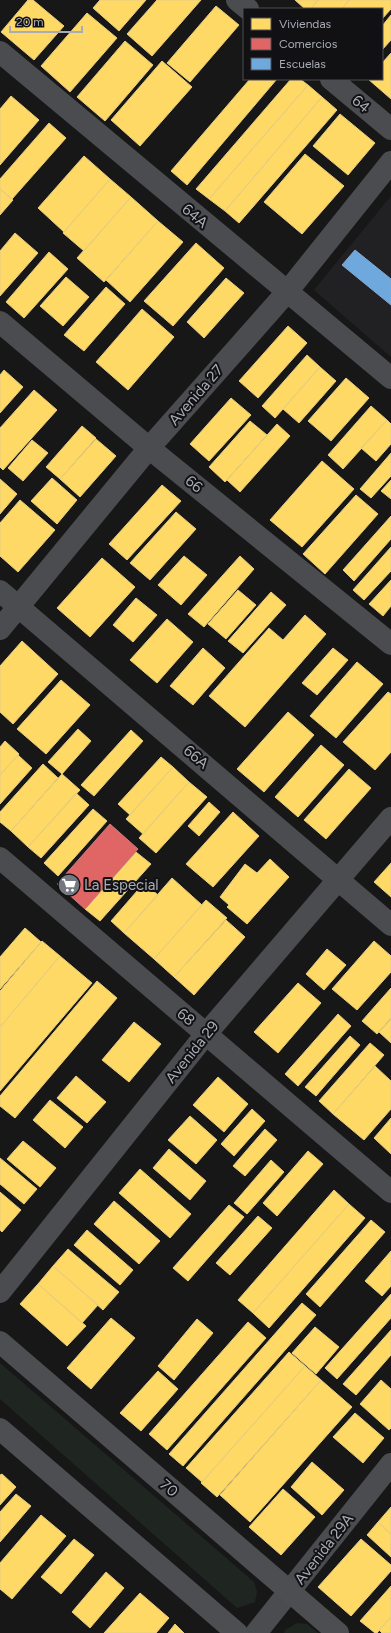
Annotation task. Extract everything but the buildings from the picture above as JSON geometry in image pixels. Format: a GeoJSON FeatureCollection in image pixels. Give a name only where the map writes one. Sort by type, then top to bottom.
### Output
{"type":"FeatureCollection","features":[{"type":"Feature","properties":{"kind":"main road","name":"70"},"geometry":{"type":"LineString","coordinates":[[0,1342],[338,1633]]}},
{"type":"Feature","properties":{"kind":"main road"},"geometry":{"type":"LineString","coordinates":[[0,1429],[237,1633]]}},
{"type":"Feature","properties":{"kind":"street"},"geometry":{"type":"LineString","coordinates":[[237,0],[247,8]]}},
{"type":"Feature","properties":{"kind":"street","name":"64A"},"geometry":{"type":"LineString","coordinates":[[0,52],[391,378]]}},
{"type":"Feature","properties":{"kind":"street","name":"64"},"geometry":{"type":"LineString","coordinates":[[333,80],[391,129]]}},
{"type":"Feature","properties":{"kind":"street","name":"Avenida 27"},"geometry":{"type":"LineString","coordinates":[[0,629],[149,448],[287,292],[391,162]]}},
{"type":"Feature","properties":{"kind":"street","name":"66"},"geometry":{"type":"LineString","coordinates":[[0,322],[149,448],[391,644]]}},
{"type":"Feature","properties":{"kind":"street","name":"66A"},"geometry":{"type":"LineString","coordinates":[[0,591],[339,879],[391,925]]}},
{"type":"Feature","properties":{"kind":"street","name":"Avenida 29"},"geometry":{"type":"LineString","coordinates":[[0,1292],[206,1034],[391,818]]}},
{"type":"Feature","properties":{"kind":"street","name":"68"},"geometry":{"type":"LineString","coordinates":[[0,858],[391,1192]]}},
{"type":"Feature","properties":{"kind":"street","name":"Avenida 29A"},"geometry":{"type":"LineString","coordinates":[[256,1633],[391,1464]]}},
{"type":"Feature","properties":{"kind":"shaded area"},"geometry":{"type":"Polygon","coordinates":[[[391,196],[391,357],[314,290],[391,196]]]}},
{"type":"Feature","properties":{"kind":"shaded area"},"geometry":{"type":"Polygon","coordinates":[[[0,1363],[254,1582],[257,1592],[255,1602],[237,1608],[0,1399],[0,1363]]]}},
{"type":"Feature","properties":{"kind":"shaded area"},"geometry":{"type":"Polygon","coordinates":[[[297,1623],[307,1624],[318,1633],[284,1633],[285,1630],[297,1623]]]}},
{"type":"Feature","properties":{"kind":"place","name":"La Especial"},"geometry":{"type":"Point","coordinates":[69,885]}}]}
